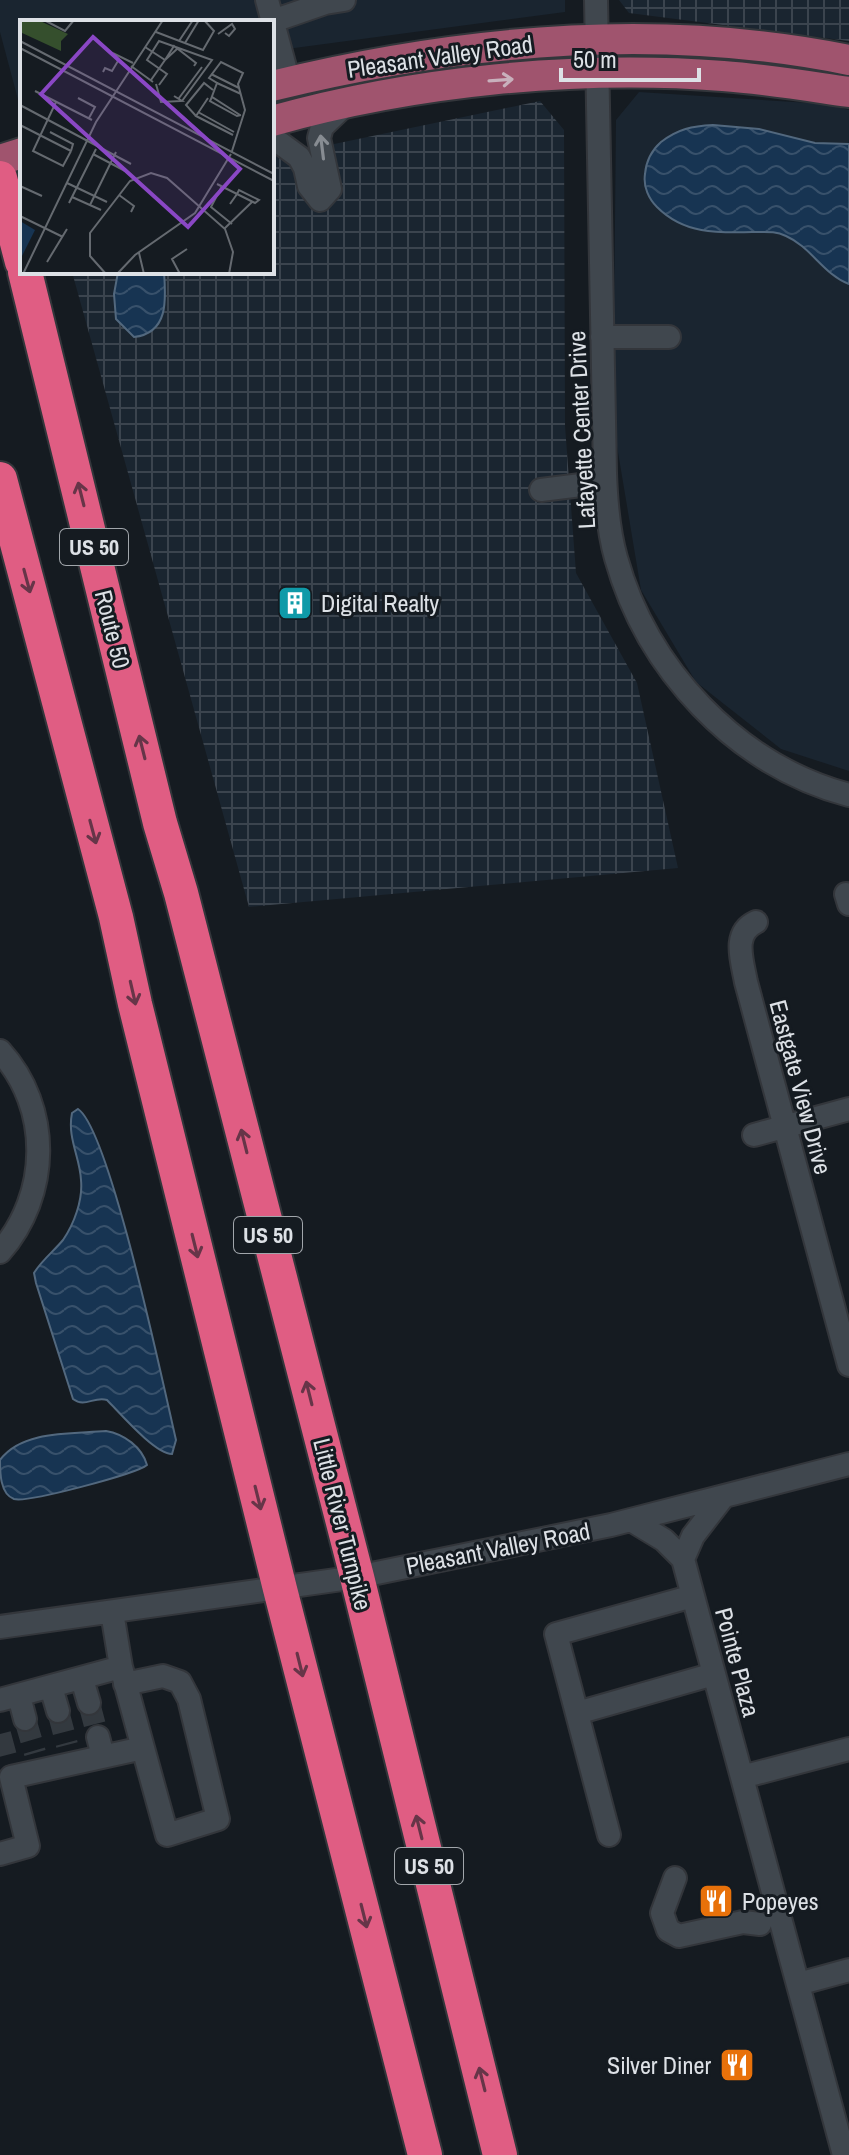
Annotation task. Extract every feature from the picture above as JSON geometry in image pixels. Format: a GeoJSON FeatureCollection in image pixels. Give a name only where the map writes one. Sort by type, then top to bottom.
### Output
{"type":"FeatureCollection","features":[{"type":"Feature","properties":{"kind":"highway"},"geometry":{"type":"LineString","coordinates":[[5,180],[20,252]]}},
{"type":"Feature","properties":{"kind":"highway","name":"Route 50"},"geometry":{"type":"LineString","coordinates":[[25,274],[160,823],[181,893]]}},
{"type":"Feature","properties":{"kind":"highway","name":"US 50"},"geometry":{"type":"LineString","coordinates":[[0,479],[116,917],[280,1589],[425,2155]]}},
{"type":"Feature","properties":{"kind":"highway","name":"Little River Turnpike"},"geometry":{"type":"LineString","coordinates":[[181,893],[357,1577],[500,2155]]}},
{"type":"Feature","properties":{"kind":"main road","name":"Pleasant Valley Road"},"geometry":{"type":"LineString","coordinates":[[280,84],[350,67],[447,51],[597,39],[754,45],[849,60]]}},
{"type":"Feature","properties":{"kind":"main road","name":"Pleasant Valley Road"},"geometry":{"type":"LineString","coordinates":[[274,120],[349,101],[423,87],[598,75],[722,75],[849,92]]}},
{"type":"Feature","properties":{"kind":"main road"},"geometry":{"type":"LineString","coordinates":[[5,180],[20,156]]}},
{"type":"Feature","properties":{"kind":"street"},"geometry":{"type":"LineString","coordinates":[[270,11],[344,0]]}},
{"type":"Feature","properties":{"kind":"street","name":"Lafayette Center Drive"},"geometry":{"type":"LineString","coordinates":[[596,0],[605,482],[608,523],[625,587],[651,640],[684,689],[725,729],[761,756],[807,780],[849,795]]}},
{"type":"Feature","properties":{"kind":"street"},"geometry":{"type":"LineString","coordinates":[[274,40],[280,84]]}},
{"type":"Feature","properties":{"kind":"street"},"geometry":{"type":"LineString","coordinates":[[274,142],[280,143],[299,157],[309,186],[320,200],[330,189],[319,138],[322,127],[349,101]]}},
{"type":"Feature","properties":{"kind":"street"},"geometry":{"type":"LineString","coordinates":[[602,337],[669,337]]}},
{"type":"Feature","properties":{"kind":"street"},"geometry":{"type":"LineString","coordinates":[[541,490],[605,482]]}},
{"type":"Feature","properties":{"kind":"street","name":"Eastgate View Drive"},"geometry":{"type":"LineString","coordinates":[[756,922],[746,927],[741,936],[741,957],[849,1365]]}},
{"type":"Feature","properties":{"kind":"street"},"geometry":{"type":"LineString","coordinates":[[0,1051],[22,1080],[34,1109],[39,1145],[32,1200],[17,1230],[0,1252]]}},
{"type":"Feature","properties":{"kind":"street"},"geometry":{"type":"LineString","coordinates":[[754,1135],[849,1109]]}},
{"type":"Feature","properties":{"kind":"street","name":"Pleasant Valley Road"},"geometry":{"type":"LineString","coordinates":[[0,1627],[357,1577],[631,1520],[849,1464]]}},
{"type":"Feature","properties":{"kind":"street"},"geometry":{"type":"LineString","coordinates":[[631,1520],[664,1540],[683,1559],[693,1536],[724,1497]]}},
{"type":"Feature","properties":{"kind":"street","name":"Pointe Plaza"},"geometry":{"type":"LineString","coordinates":[[683,1559],[844,2155]]}},
{"type":"Feature","properties":{"kind":"street"},"geometry":{"type":"LineString","coordinates":[[609,1835],[556,1634],[693,1596]]}},
{"type":"Feature","properties":{"kind":"street"},"geometry":{"type":"LineString","coordinates":[[25,1719],[9,1698],[82,1679],[123,1676],[163,1676],[180,1682],[189,1699],[218,1819],[167,1835],[123,1676],[112,1612]]}},
{"type":"Feature","properties":{"kind":"street"},"geometry":{"type":"LineString","coordinates":[[577,1713],[714,1674]]}},
{"type":"Feature","properties":{"kind":"street"},"geometry":{"type":"LineString","coordinates":[[82,1679],[89,1703]]}},
{"type":"Feature","properties":{"kind":"street"},"geometry":{"type":"LineString","coordinates":[[51,1687],[58,1711]]}},
{"type":"Feature","properties":{"kind":"street"},"geometry":{"type":"LineString","coordinates":[[0,1854],[28,1846],[6,1772],[100,1746],[143,1748]]}},
{"type":"Feature","properties":{"kind":"street"},"geometry":{"type":"LineString","coordinates":[[742,1777],[849,1749]]}},
{"type":"Feature","properties":{"kind":"street"},"geometry":{"type":"LineString","coordinates":[[666,1880],[662,1913],[668,1930],[679,1936],[743,1922],[760,1924]]}},
{"type":"Feature","properties":{"kind":"street"},"geometry":{"type":"LineString","coordinates":[[798,1984],[849,1970]]}},
{"type":"Feature","properties":{"kind":"shaded area"},"geometry":{"type":"Polygon","coordinates":[[[0,0],[565,0],[565,12],[274,51],[274,20],[20,20],[20,107],[0,32],[0,0]]]}},
{"type":"Feature","properties":{"kind":"shaded area"},"geometry":{"type":"Polygon","coordinates":[[[619,0],[849,0],[849,41],[629,13],[619,0]]]}},
{"type":"Feature","properties":{"kind":"shaded area"},"geometry":{"type":"Polygon","coordinates":[[[639,92],[826,104],[849,110],[849,771],[781,749],[696,682],[641,590],[613,422],[616,120],[639,92]]]}},
{"type":"Feature","properties":{"kind":"shaded area"},"geometry":{"type":"Polygon","coordinates":[[[540,101],[564,130],[565,426],[576,573],[637,683],[678,868],[249,907],[73,274],[274,274],[274,157],[540,101]]]}},
{"type":"Feature","properties":{"kind":"water"},"geometry":{"type":"Polygon","coordinates":[[[713,125],[759,129],[815,143],[849,144],[849,284],[786,236],[771,232],[703,230],[679,223],[654,204],[647,192],[645,179],[648,161],[655,149],[679,131],[713,125]]]}},
{"type":"Feature","properties":{"kind":"water"},"geometry":{"type":"Polygon","coordinates":[[[118,274],[164,274],[163,313],[154,329],[145,334],[134,337],[116,319],[114,294],[118,274]]]}},
{"type":"Feature","properties":{"kind":"water"},"geometry":{"type":"Polygon","coordinates":[[[78,1109],[91,1127],[120,1210],[176,1440],[172,1454],[147,1440],[107,1400],[82,1402],[73,1399],[36,1283],[34,1273],[63,1240],[79,1204],[81,1180],[71,1122],[72,1113],[78,1109]]]}},
{"type":"Feature","properties":{"kind":"water"},"geometry":{"type":"Polygon","coordinates":[[[106,1431],[131,1442],[147,1465],[104,1481],[39,1497],[14,1499],[6,1492],[0,1460],[9,1450],[48,1435],[106,1431]]]}},
{"type":"Feature","properties":{"kind":"tunnel"},"geometry":{"type":"LineString","coordinates":[[89,1703],[98,1737]]}},
{"type":"Feature","properties":{"kind":"tunnel"},"geometry":{"type":"LineString","coordinates":[[58,1711],[67,1745]]}},
{"type":"Feature","properties":{"kind":"tunnel"},"geometry":{"type":"LineString","coordinates":[[25,1719],[35,1753]]}},
{"type":"Feature","properties":{"kind":"tunnel"},"geometry":{"type":"LineString","coordinates":[[0,1734],[7,1760]]}},
{"type":"Feature","properties":{"kind":"place","name":"Digital Realty"},"geometry":{"type":"Point","coordinates":[295,603]}},
{"type":"Feature","properties":{"kind":"place","name":"Popeyes"},"geometry":{"type":"Point","coordinates":[716,1901]}},
{"type":"Feature","properties":{"kind":"place","name":"Silver Diner"},"geometry":{"type":"Point","coordinates":[737,2065]}}]}
